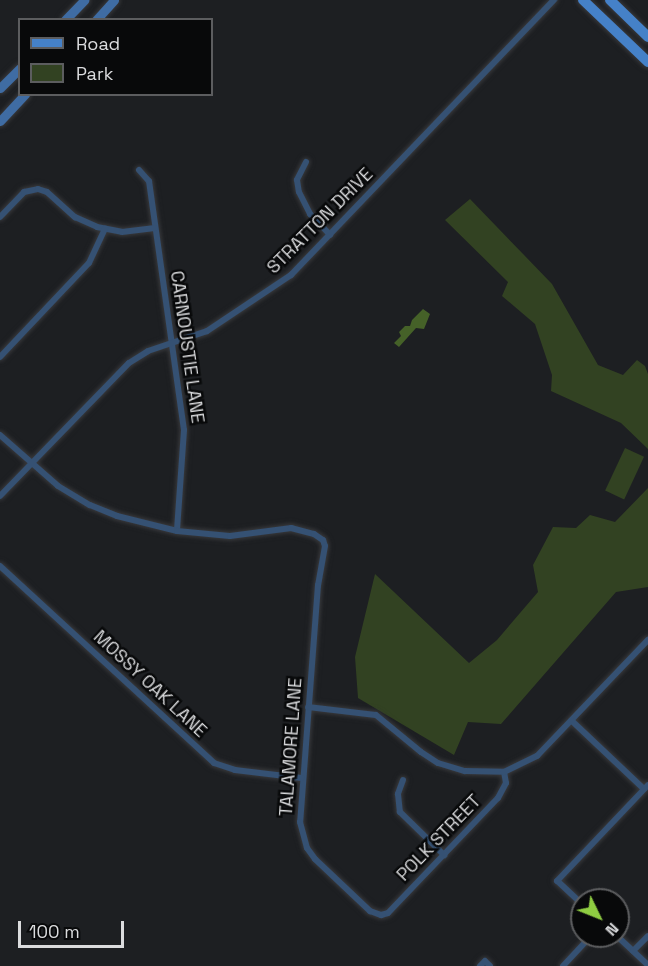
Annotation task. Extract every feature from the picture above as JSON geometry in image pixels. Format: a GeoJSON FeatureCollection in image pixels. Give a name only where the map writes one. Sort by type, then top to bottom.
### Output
{"type":"FeatureCollection","features":[{"type":"Feature","properties":{"kind":"main road"},"geometry":{"type":"LineString","coordinates":[[67,18],[84,0]]}},
{"type":"Feature","properties":{"kind":"main road"},"geometry":{"type":"LineString","coordinates":[[98,18],[114,0]]}},
{"type":"Feature","properties":{"kind":"main road"},"geometry":{"type":"LineString","coordinates":[[583,0],[648,62]]}},
{"type":"Feature","properties":{"kind":"main road"},"geometry":{"type":"LineString","coordinates":[[610,0],[648,37]]}},
{"type":"Feature","properties":{"kind":"main road"},"geometry":{"type":"LineString","coordinates":[[0,88],[18,70]]}},
{"type":"Feature","properties":{"kind":"main road"},"geometry":{"type":"LineString","coordinates":[[0,121],[23,96]]}},
{"type":"Feature","properties":{"kind":"street","name":"STRATTON DRIVE"},"geometry":{"type":"LineString","coordinates":[[0,496],[129,363],[148,351],[207,331],[267,294],[291,275],[554,0]]}},
{"type":"Feature","properties":{"kind":"street"},"geometry":{"type":"LineString","coordinates":[[306,162],[297,180],[301,196],[312,217],[330,235]]}},
{"type":"Feature","properties":{"kind":"street","name":"CARNOUSTIE LANE"},"geometry":{"type":"LineString","coordinates":[[139,170],[148,181],[184,436],[177,531]]}},
{"type":"Feature","properties":{"kind":"street"},"geometry":{"type":"LineString","coordinates":[[0,217],[24,192],[35,188],[47,192],[82,221],[105,230],[130,232],[155,228]]}},
{"type":"Feature","properties":{"kind":"street"},"geometry":{"type":"LineString","coordinates":[[0,357],[89,263],[105,230]]}},
{"type":"Feature","properties":{"kind":"street"},"geometry":{"type":"LineString","coordinates":[[0,435],[31,465],[58,486],[103,511],[133,522],[177,531]]}},
{"type":"Feature","properties":{"kind":"street","name":"TALAMORE LANE"},"geometry":{"type":"LineString","coordinates":[[177,531],[230,536],[291,528],[319,536],[325,546],[318,585],[300,822],[308,848],[324,869],[370,911],[381,915]]}},
{"type":"Feature","properties":{"kind":"street","name":"MOSSY OAK LANE"},"geometry":{"type":"LineString","coordinates":[[0,566],[214,763],[235,770],[302,778]]}},
{"type":"Feature","properties":{"kind":"street"},"geometry":{"type":"LineString","coordinates":[[308,707],[376,715],[438,763],[465,771],[504,772],[537,756],[648,640]]}},
{"type":"Feature","properties":{"kind":"street"},"geometry":{"type":"LineString","coordinates":[[570,893],[557,881],[646,787],[572,721]]}},
{"type":"Feature","properties":{"kind":"street","name":"POLK STREET"},"geometry":{"type":"LineString","coordinates":[[381,915],[388,913],[498,798],[506,783],[504,772]]}},
{"type":"Feature","properties":{"kind":"street"},"geometry":{"type":"LineString","coordinates":[[403,780],[398,794],[400,812],[444,855]]}},
{"type":"Feature","properties":{"kind":"street"},"geometry":{"type":"LineString","coordinates":[[633,951],[648,936]]}},
{"type":"Feature","properties":{"kind":"street"},"geometry":{"type":"LineString","coordinates":[[563,966],[580,948]]}},
{"type":"Feature","properties":{"kind":"street"},"geometry":{"type":"LineString","coordinates":[[630,948],[648,965]]}},
{"type":"Feature","properties":{"kind":"green space"},"geometry":{"type":"Polygon","coordinates":[[[470,199],[552,284],[598,365],[623,375],[637,360],[645,366],[648,374],[648,449],[621,423],[551,391],[552,375],[535,324],[502,296],[508,282],[445,220],[470,199]]]}},
{"type":"Feature","properties":{"kind":"green space"},"geometry":{"type":"Polygon","coordinates":[[[625,448],[644,457],[624,499],[605,491],[625,448]]]}},
{"type":"Feature","properties":{"kind":"green space"},"geometry":{"type":"Polygon","coordinates":[[[648,488],[648,587],[616,592],[501,724],[468,722],[454,755],[358,698],[355,657],[375,574],[469,663],[497,640],[538,592],[533,565],[553,527],[576,528],[590,515],[615,522],[648,488]]]}},
{"type":"Feature","properties":{"kind":"shaded area"},"geometry":{"type":"Polygon","coordinates":[[[423,309],[430,314],[424,329],[416,328],[399,347],[394,343],[401,336],[399,332],[405,326],[410,326],[412,320],[423,309]]]}}]}
